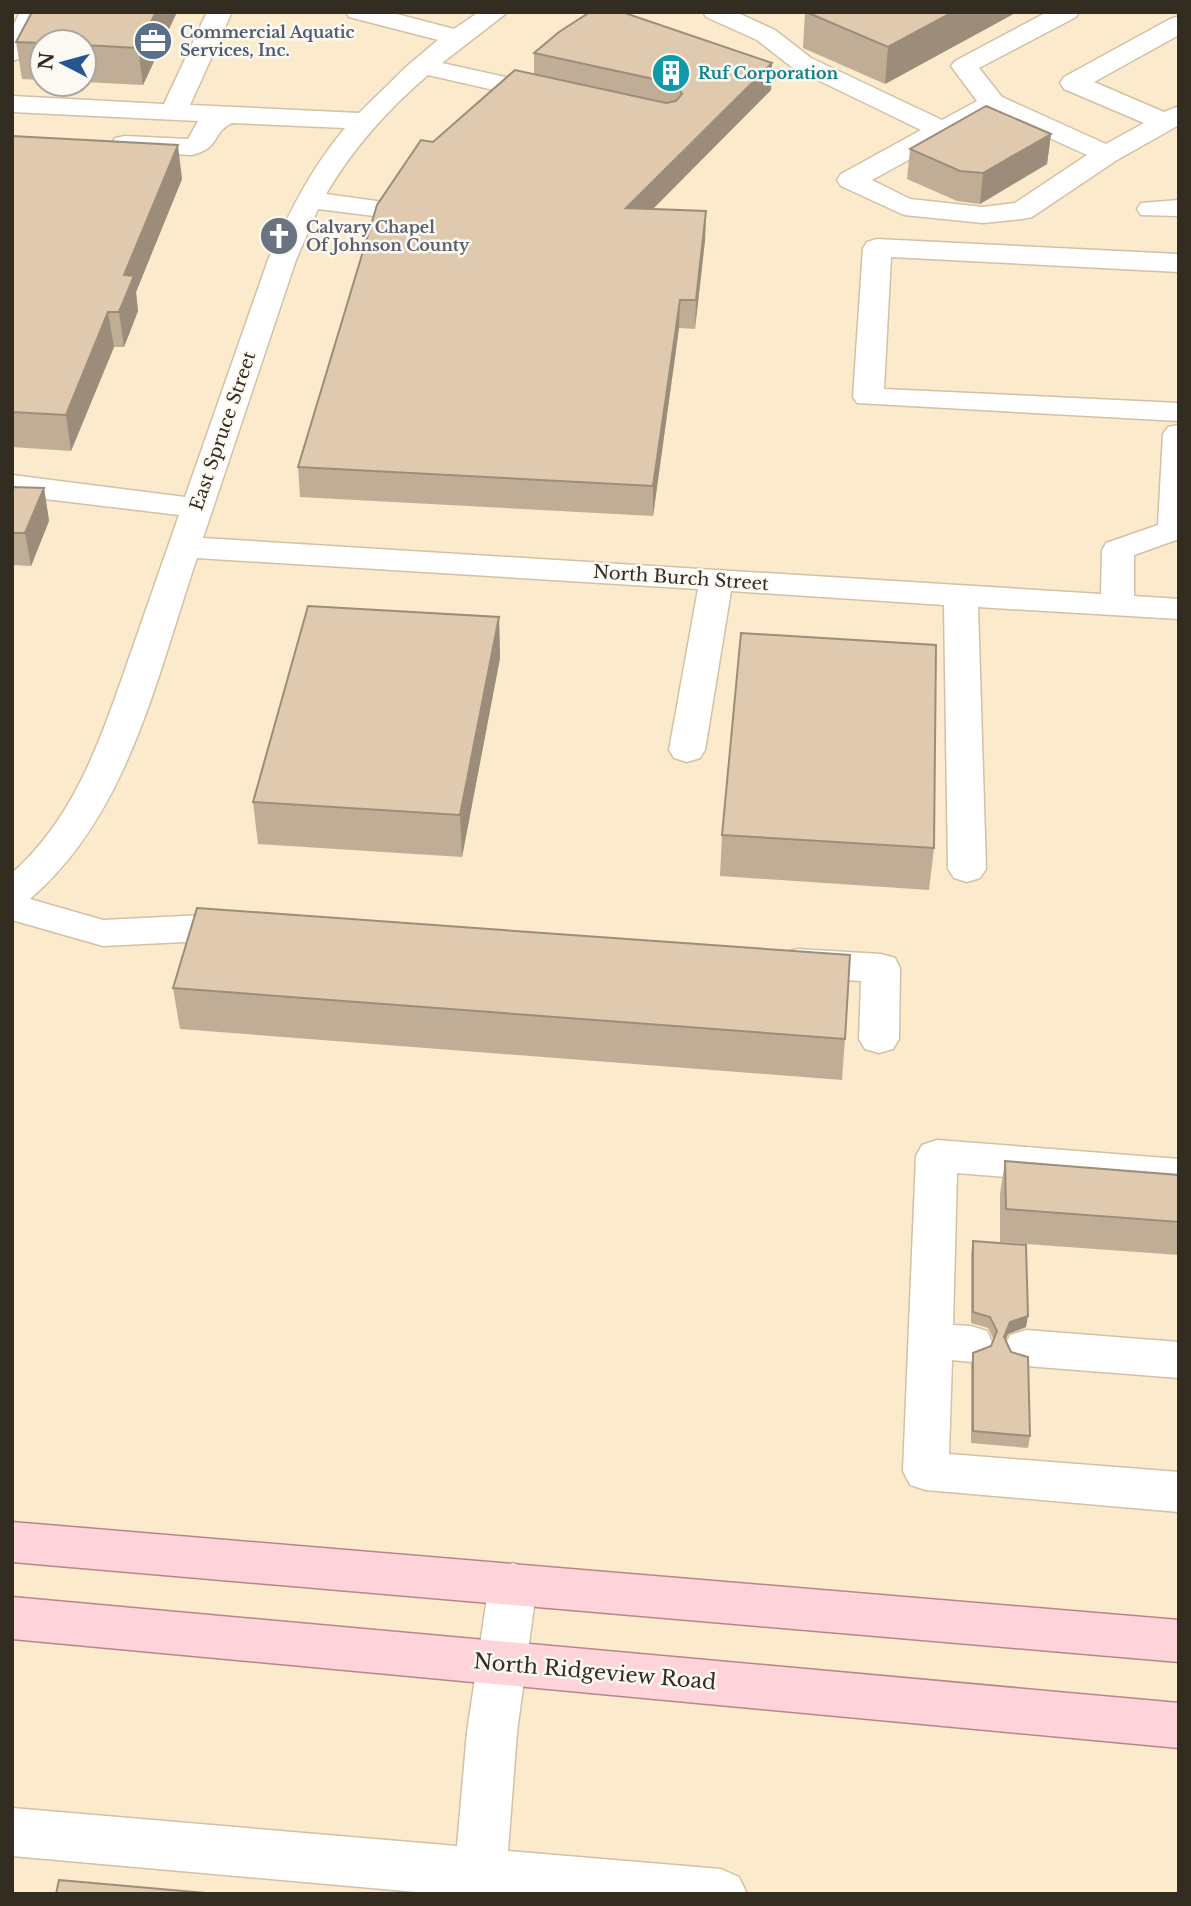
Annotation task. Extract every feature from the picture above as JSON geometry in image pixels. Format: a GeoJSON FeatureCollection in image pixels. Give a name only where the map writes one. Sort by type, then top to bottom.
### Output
{"type":"FeatureCollection","features":[{"type":"Feature","properties":{"kind":"main road"},"geometry":{"type":"LineString","coordinates":[[12,1542],[1179,1641]]}},
{"type":"Feature","properties":{"kind":"main road","name":"North Ridgeview Road"},"geometry":{"type":"LineString","coordinates":[[12,1618],[1179,1726]]}},
{"type":"Feature","properties":{"kind":"street"},"geometry":{"type":"LineString","coordinates":[[12,53],[33,12]]}},
{"type":"Feature","properties":{"kind":"street"},"geometry":{"type":"LineString","coordinates":[[173,112],[220,12]]}},
{"type":"Feature","properties":{"kind":"street"},"geometry":{"type":"LineString","coordinates":[[358,12],[459,38]]}},
{"type":"Feature","properties":{"kind":"street","name":"East Spruce Street"},"geometry":{"type":"LineString","coordinates":[[12,894],[26,884],[79,818],[102,778],[282,260],[309,200],[357,131],[423,66],[496,12]]}},
{"type":"Feature","properties":{"kind":"street"},"geometry":{"type":"LineString","coordinates":[[715,12],[766,34],[802,63],[942,130]]}},
{"type":"Feature","properties":{"kind":"street"},"geometry":{"type":"LineString","coordinates":[[1067,12],[964,66],[993,103],[1107,154]]}},
{"type":"Feature","properties":{"kind":"street"},"geometry":{"type":"LineString","coordinates":[[1172,118],[1073,83],[1179,24]]}},
{"type":"Feature","properties":{"kind":"street"},"geometry":{"type":"LineString","coordinates":[[423,66],[572,99]]}},
{"type":"Feature","properties":{"kind":"street"},"geometry":{"type":"LineString","coordinates":[[993,103],[851,180],[904,206],[983,215],[1022,211],[1107,154],[1172,118]]}},
{"type":"Feature","properties":{"kind":"street"},"geometry":{"type":"LineString","coordinates":[[12,104],[367,121]]}},
{"type":"Feature","properties":{"kind":"street"},"geometry":{"type":"LineString","coordinates":[[95,143],[192,147],[202,142],[209,124],[228,115]]}},
{"type":"Feature","properties":{"kind":"street"},"geometry":{"type":"LineString","coordinates":[[309,200],[374,208]]}},
{"type":"Feature","properties":{"kind":"street"},"geometry":{"type":"LineString","coordinates":[[1151,209],[1179,208]]}},
{"type":"Feature","properties":{"kind":"street"},"geometry":{"type":"LineString","coordinates":[[1179,263],[877,248],[868,397],[1179,412]]}},
{"type":"Feature","properties":{"kind":"street"},"geometry":{"type":"LineString","coordinates":[[1117,605],[1118,550],[1176,530],[1179,434]]}},
{"type":"Feature","properties":{"kind":"street"},"geometry":{"type":"LineString","coordinates":[[12,485],[197,508]]}},
{"type":"Feature","properties":{"kind":"street","name":"North Burch Street"},"geometry":{"type":"LineString","coordinates":[[184,547],[1179,609]]}},
{"type":"Feature","properties":{"kind":"street"},"geometry":{"type":"LineString","coordinates":[[687,750],[716,580]]}},
{"type":"Feature","properties":{"kind":"street"},"geometry":{"type":"LineString","coordinates":[[961,595],[967,869]]}},
{"type":"Feature","properties":{"kind":"street"},"geometry":{"type":"LineString","coordinates":[[12,907],[103,933],[231,925],[272,928]]}},
{"type":"Feature","properties":{"kind":"street"},"geometry":{"type":"LineString","coordinates":[[757,960],[881,968],[879,1039]]}},
{"type":"Feature","properties":{"kind":"street"},"geometry":{"type":"LineString","coordinates":[[1179,1175],[937,1156],[951,1342],[926,1471],[1179,1492]]}},
{"type":"Feature","properties":{"kind":"street"},"geometry":{"type":"LineString","coordinates":[[1026,1348],[1179,1360]]}},
{"type":"Feature","properties":{"kind":"street"},"geometry":{"type":"LineString","coordinates":[[480,1874],[501,1663],[513,1584]]}},
{"type":"Feature","properties":{"kind":"street"},"geometry":{"type":"LineString","coordinates":[[12,1832],[721,1894]]}},
{"type":"Feature","properties":{"kind":"building"},"geometry":{"type":"Polygon","coordinates":[[[32,12],[156,12],[138,48],[98,46],[98,28],[28,28],[28,42],[16,42],[32,12]]]}},
{"type":"Feature","properties":{"kind":"building"},"geometry":{"type":"Polygon","coordinates":[[[590,12],[622,12],[772,63],[626,208],[706,211],[696,300],[680,300],[653,486],[298,467],[377,205],[421,140],[433,142],[515,70],[666,103],[676,101],[682,94],[676,84],[534,53],[559,32],[590,12]]]}},
{"type":"Feature","properties":{"kind":"building"},"geometry":{"type":"Polygon","coordinates":[[[806,12],[953,12],[888,47],[806,12]]]}},
{"type":"Feature","properties":{"kind":"building"},"geometry":{"type":"Polygon","coordinates":[[[986,106],[1051,134],[983,173],[960,171],[910,149],[986,106]]]}},
{"type":"Feature","properties":{"kind":"building"},"geometry":{"type":"Polygon","coordinates":[[[12,136],[178,145],[124,275],[134,276],[119,312],[108,312],[66,415],[12,412],[12,136]]]}},
{"type":"Feature","properties":{"kind":"building"},"geometry":{"type":"Polygon","coordinates":[[[12,487],[44,488],[25,533],[12,533],[12,487]]]}},
{"type":"Feature","properties":{"kind":"building"},"geometry":{"type":"Polygon","coordinates":[[[308,606],[499,617],[460,815],[253,802],[308,606]]]}},
{"type":"Feature","properties":{"kind":"building"},"geometry":{"type":"Polygon","coordinates":[[[741,633],[936,645],[934,848],[722,835],[741,633]]]}},
{"type":"Feature","properties":{"kind":"building"},"geometry":{"type":"Polygon","coordinates":[[[197,908],[850,955],[845,1039],[173,988],[197,908]]]}},
{"type":"Feature","properties":{"kind":"building"},"geometry":{"type":"Polygon","coordinates":[[[1005,1161],[1179,1175],[1179,1222],[1006,1209],[1005,1161]]]}},
{"type":"Feature","properties":{"kind":"building"},"geometry":{"type":"Polygon","coordinates":[[[973,1241],[1026,1245],[1028,1316],[1010,1322],[1004,1337],[1011,1352],[1028,1357],[1030,1436],[973,1431],[973,1353],[991,1346],[997,1331],[990,1317],[973,1312],[973,1241]]]}},
{"type":"Feature","properties":{"kind":"building"},"geometry":{"type":"Polygon","coordinates":[[[59,1880],[217,1894],[56,1894],[59,1880]]]}},
{"type":"Feature","properties":{"kind":"place","name":"Commercial Aquatic Services, Inc."},"geometry":{"type":"Point","coordinates":[153,41]}},
{"type":"Feature","properties":{"kind":"place","name":"Ruf Corporation"},"geometry":{"type":"Point","coordinates":[671,73]}},
{"type":"Feature","properties":{"kind":"place","name":"Calvary Chapel Of Johnson County"},"geometry":{"type":"Point","coordinates":[279,236]}}]}
